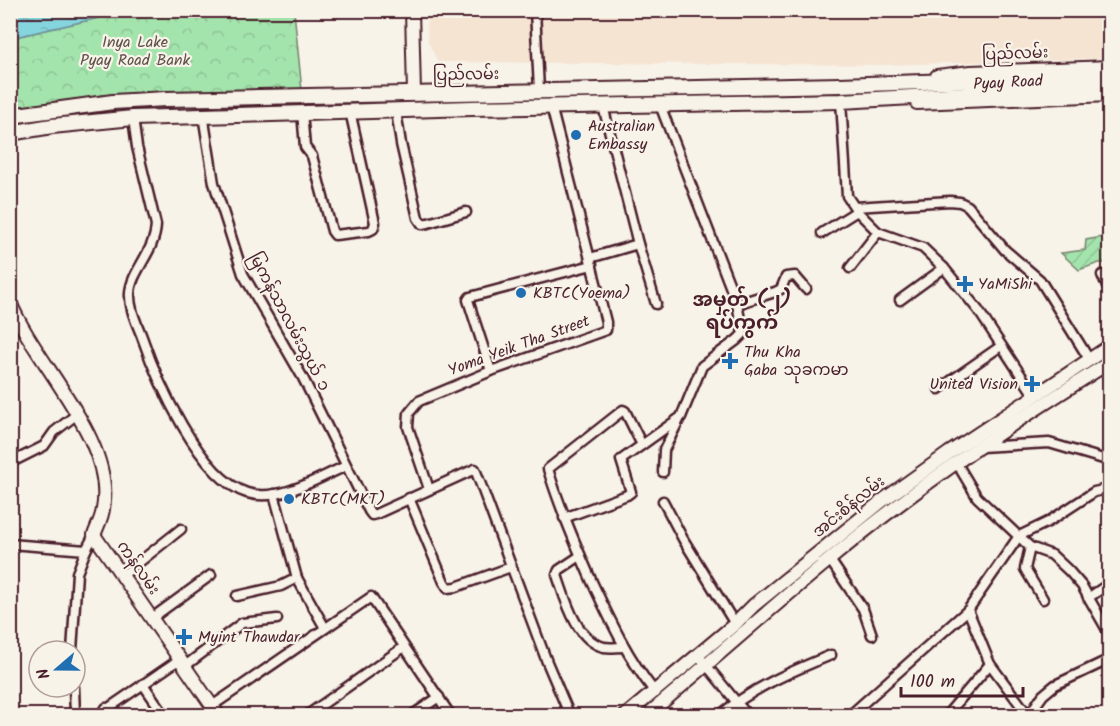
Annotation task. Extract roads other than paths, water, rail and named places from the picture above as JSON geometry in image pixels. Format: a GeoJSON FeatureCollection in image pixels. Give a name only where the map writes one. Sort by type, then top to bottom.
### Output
{"type":"FeatureCollection","features":[{"type":"Feature","properties":{"kind":"highway","name":"ပြည်လမ်း"},"geometry":{"type":"LineString","coordinates":[[10,116],[113,102],[234,97],[923,82],[1110,75]]}},
{"type":"Feature","properties":{"kind":"highway","name":"Pyay Road"},"geometry":{"type":"LineString","coordinates":[[909,98],[1110,86]]}},
{"type":"Feature","properties":{"kind":"highway"},"geometry":{"type":"LineString","coordinates":[[234,97],[234,114]]}},
{"type":"Feature","properties":{"kind":"highway","name":"ပြည်လမ်း"},"geometry":{"type":"LineString","coordinates":[[10,133],[52,126],[133,118],[203,115],[909,98]]}},
{"type":"Feature","properties":{"kind":"main road"},"geometry":{"type":"LineString","coordinates":[[396,111],[414,93],[412,10]]}},
{"type":"Feature","properties":{"kind":"main road","name":"ပြည်လမ်း"},"geometry":{"type":"LineString","coordinates":[[923,82],[931,77],[971,72],[1110,67]]}},
{"type":"Feature","properties":{"kind":"main road"},"geometry":{"type":"LineString","coordinates":[[414,93],[436,109]]}},
{"type":"Feature","properties":{"kind":"main road","name":"Pyay Road"},"geometry":{"type":"LineString","coordinates":[[909,98],[913,103],[1110,95]]}},
{"type":"Feature","properties":{"kind":"main road","name":"ကန်လမ်း"},"geometry":{"type":"LineString","coordinates":[[10,302],[18,322],[86,427],[98,458],[105,491],[103,510],[94,535],[216,711]]}},
{"type":"Feature","properties":{"kind":"main road","name":"အင်းစိန်လမ်း"},"geometry":{"type":"LineString","coordinates":[[626,716],[762,599],[882,501],[1034,395],[1110,346]]}},
{"type":"Feature","properties":{"kind":"main road","name":"အင်းစိန်လမ်း"},"geometry":{"type":"LineString","coordinates":[[651,714],[830,560],[904,500],[956,462],[1110,362]]}},
{"type":"Feature","properties":{"kind":"street"},"geometry":{"type":"LineString","coordinates":[[535,10],[539,90]]}},
{"type":"Feature","properties":{"kind":"street"},"geometry":{"type":"LineString","coordinates":[[841,101],[848,196],[856,209],[878,232],[924,248],[944,268],[978,310],[1034,395]]}},
{"type":"Feature","properties":{"kind":"street"},"geometry":{"type":"LineString","coordinates":[[660,105],[737,304],[743,334],[702,366],[681,417],[664,450],[663,472]]}},
{"type":"Feature","properties":{"kind":"street","name":"Yoma Yeik Tha Street"},"geometry":{"type":"LineString","coordinates":[[429,489],[408,427],[409,413],[419,401],[491,371],[606,330],[606,322],[551,106]]}},
{"type":"Feature","properties":{"kind":"street"},"geometry":{"type":"LineString","coordinates":[[603,106],[638,244],[656,304]]}},
{"type":"Feature","properties":{"kind":"street"},"geometry":{"type":"LineString","coordinates":[[302,112],[305,147],[312,156],[335,235],[369,231],[373,229],[375,223],[350,111]]}},
{"type":"Feature","properties":{"kind":"street"},"geometry":{"type":"LineString","coordinates":[[396,111],[403,155],[418,218],[422,224],[466,212]]}},
{"type":"Feature","properties":{"kind":"street","name":"မြကန်သာလမ်းသွယ် ၁"},"geometry":{"type":"LineString","coordinates":[[203,115],[214,183],[243,274],[303,378],[372,515],[409,498]]}},
{"type":"Feature","properties":{"kind":"street"},"geometry":{"type":"LineString","coordinates":[[133,118],[137,147],[156,225],[152,245],[130,295],[133,313],[147,353],[181,424],[197,448],[233,486],[248,494],[274,495],[346,466]]}},
{"type":"Feature","properties":{"kind":"street"},"geometry":{"type":"LineString","coordinates":[[822,233],[856,209],[960,202],[968,206],[1005,250],[1040,280],[1089,359]]}},
{"type":"Feature","properties":{"kind":"street"},"geometry":{"type":"LineString","coordinates":[[850,268],[878,232]]}},
{"type":"Feature","properties":{"kind":"street"},"geometry":{"type":"LineString","coordinates":[[491,371],[467,302],[470,297],[591,262],[638,244]]}},
{"type":"Feature","properties":{"kind":"street"},"geometry":{"type":"LineString","coordinates":[[900,300],[944,268]]}},
{"type":"Feature","properties":{"kind":"street"},"geometry":{"type":"LineString","coordinates":[[737,304],[776,292],[781,289],[786,277],[791,275],[795,276],[806,289]]}},
{"type":"Feature","properties":{"kind":"street"},"geometry":{"type":"LineString","coordinates":[[1101,275],[1110,292]]}},
{"type":"Feature","properties":{"kind":"street"},"geometry":{"type":"LineString","coordinates":[[939,389],[1001,346]]}},
{"type":"Feature","properties":{"kind":"street"},"geometry":{"type":"LineString","coordinates":[[642,445],[623,410],[548,469],[564,518],[580,556],[623,647],[654,691]]}},
{"type":"Feature","properties":{"kind":"street"},"geometry":{"type":"LineString","coordinates":[[10,463],[39,450],[54,432],[77,414]]}},
{"type":"Feature","properties":{"kind":"street"},"geometry":{"type":"LineString","coordinates":[[564,518],[631,492],[621,460],[681,417]]}},
{"type":"Feature","properties":{"kind":"street"},"geometry":{"type":"LineString","coordinates":[[979,447],[1049,443],[1110,460]]}},
{"type":"Feature","properties":{"kind":"street"},"geometry":{"type":"LineString","coordinates":[[956,462],[977,497],[1030,547],[1052,555],[1069,571],[1110,635]]}},
{"type":"Feature","properties":{"kind":"street"},"geometry":{"type":"LineString","coordinates":[[512,567],[448,588],[409,498],[476,469],[547,662],[570,716]]}},
{"type":"Feature","properties":{"kind":"street"},"geometry":{"type":"LineString","coordinates":[[849,716],[968,610],[1018,536],[1048,522],[1094,492],[1103,490],[1110,492]]}},
{"type":"Feature","properties":{"kind":"street"},"geometry":{"type":"LineString","coordinates":[[274,495],[297,578],[325,628]]}},
{"type":"Feature","properties":{"kind":"street"},"geometry":{"type":"LineString","coordinates":[[663,501],[683,539],[735,624]]}},
{"type":"Feature","properties":{"kind":"street"},"geometry":{"type":"LineString","coordinates":[[123,575],[181,529]]}},
{"type":"Feature","properties":{"kind":"street"},"geometry":{"type":"LineString","coordinates":[[73,639],[77,573],[94,535]]}},
{"type":"Feature","properties":{"kind":"street"},"geometry":{"type":"LineString","coordinates":[[10,544],[86,550]]}},
{"type":"Feature","properties":{"kind":"street"},"geometry":{"type":"LineString","coordinates":[[1030,547],[1025,569],[1043,599]]}},
{"type":"Feature","properties":{"kind":"street"},"geometry":{"type":"LineString","coordinates":[[580,556],[559,570],[556,575],[578,628],[600,646],[623,647]]}},
{"type":"Feature","properties":{"kind":"street"},"geometry":{"type":"LineString","coordinates":[[830,560],[863,609],[872,635]]}},
{"type":"Feature","properties":{"kind":"street"},"geometry":{"type":"LineString","coordinates":[[152,618],[211,576]]}},
{"type":"Feature","properties":{"kind":"street"},"geometry":{"type":"LineString","coordinates":[[237,596],[282,586],[297,578]]}},
{"type":"Feature","properties":{"kind":"street"},"geometry":{"type":"LineString","coordinates":[[1088,598],[1110,583]]}},
{"type":"Feature","properties":{"kind":"street"},"geometry":{"type":"LineString","coordinates":[[216,711],[325,628],[371,597],[451,716]]}},
{"type":"Feature","properties":{"kind":"street"},"geometry":{"type":"LineString","coordinates":[[968,610],[990,664],[1028,715],[1043,695],[1055,685],[1110,659]]}},
{"type":"Feature","properties":{"kind":"street"},"geometry":{"type":"LineString","coordinates":[[97,716],[109,712],[143,684],[183,662],[242,623],[277,619]]}},
{"type":"Feature","properties":{"kind":"street"},"geometry":{"type":"LineString","coordinates":[[306,716],[404,646]]}},
{"type":"Feature","properties":{"kind":"street"},"geometry":{"type":"LineString","coordinates":[[698,655],[748,716]]}},
{"type":"Feature","properties":{"kind":"street"},"geometry":{"type":"LineString","coordinates":[[719,716],[736,701],[831,655]]}},
{"type":"Feature","properties":{"kind":"street"},"geometry":{"type":"LineString","coordinates":[[946,716],[990,664]]}},
{"type":"Feature","properties":{"kind":"street"},"geometry":{"type":"LineString","coordinates":[[143,684],[165,716]]}},
{"type":"Feature","properties":{"kind":"street"},"geometry":{"type":"LineString","coordinates":[[411,716],[439,697]]}},
{"type":"Feature","properties":{"kind":"street"},"geometry":{"type":"LineString","coordinates":[[74,699],[75,716]]}},
{"type":"Feature","properties":{"kind":"water"},"geometry":{"type":"Polygon","coordinates":[[[11,10],[129,10],[129,11],[11,38],[11,10]]]}},
{"type":"Feature","properties":{"kind":"place","name":"Australian Embassy"},"geometry":{"type":"Point","coordinates":[576,135]}},
{"type":"Feature","properties":{"kind":"place","name":"YaMiShi"},"geometry":{"type":"Point","coordinates":[965,284]}},
{"type":"Feature","properties":{"kind":"place","name":"KBTC(Yoema)"},"geometry":{"type":"Point","coordinates":[521,293]}},
{"type":"Feature","properties":{"kind":"place","name":"Thu Kha Gaba သုခကမာ"},"geometry":{"type":"Point","coordinates":[730,361]}},
{"type":"Feature","properties":{"kind":"place","name":"United Vision"},"geometry":{"type":"Point","coordinates":[1032,384]}},
{"type":"Feature","properties":{"kind":"place","name":"KBTC(MKT)"},"geometry":{"type":"Point","coordinates":[289,499]}},
{"type":"Feature","properties":{"kind":"place","name":"Myint Thawdar"},"geometry":{"type":"Point","coordinates":[184,637]}},
{"type":"Feature","properties":{"kind":"district","name":"အမှတ် (၂) ရပ်ကွက်"},"geometry":{"type":"Point","coordinates":[742,312]}},
{"type":"Feature","properties":{"kind":"park label","name":"Inya Lake Pyay Road Bank"},"geometry":{"type":"Point","coordinates":[135,51]}}]}
